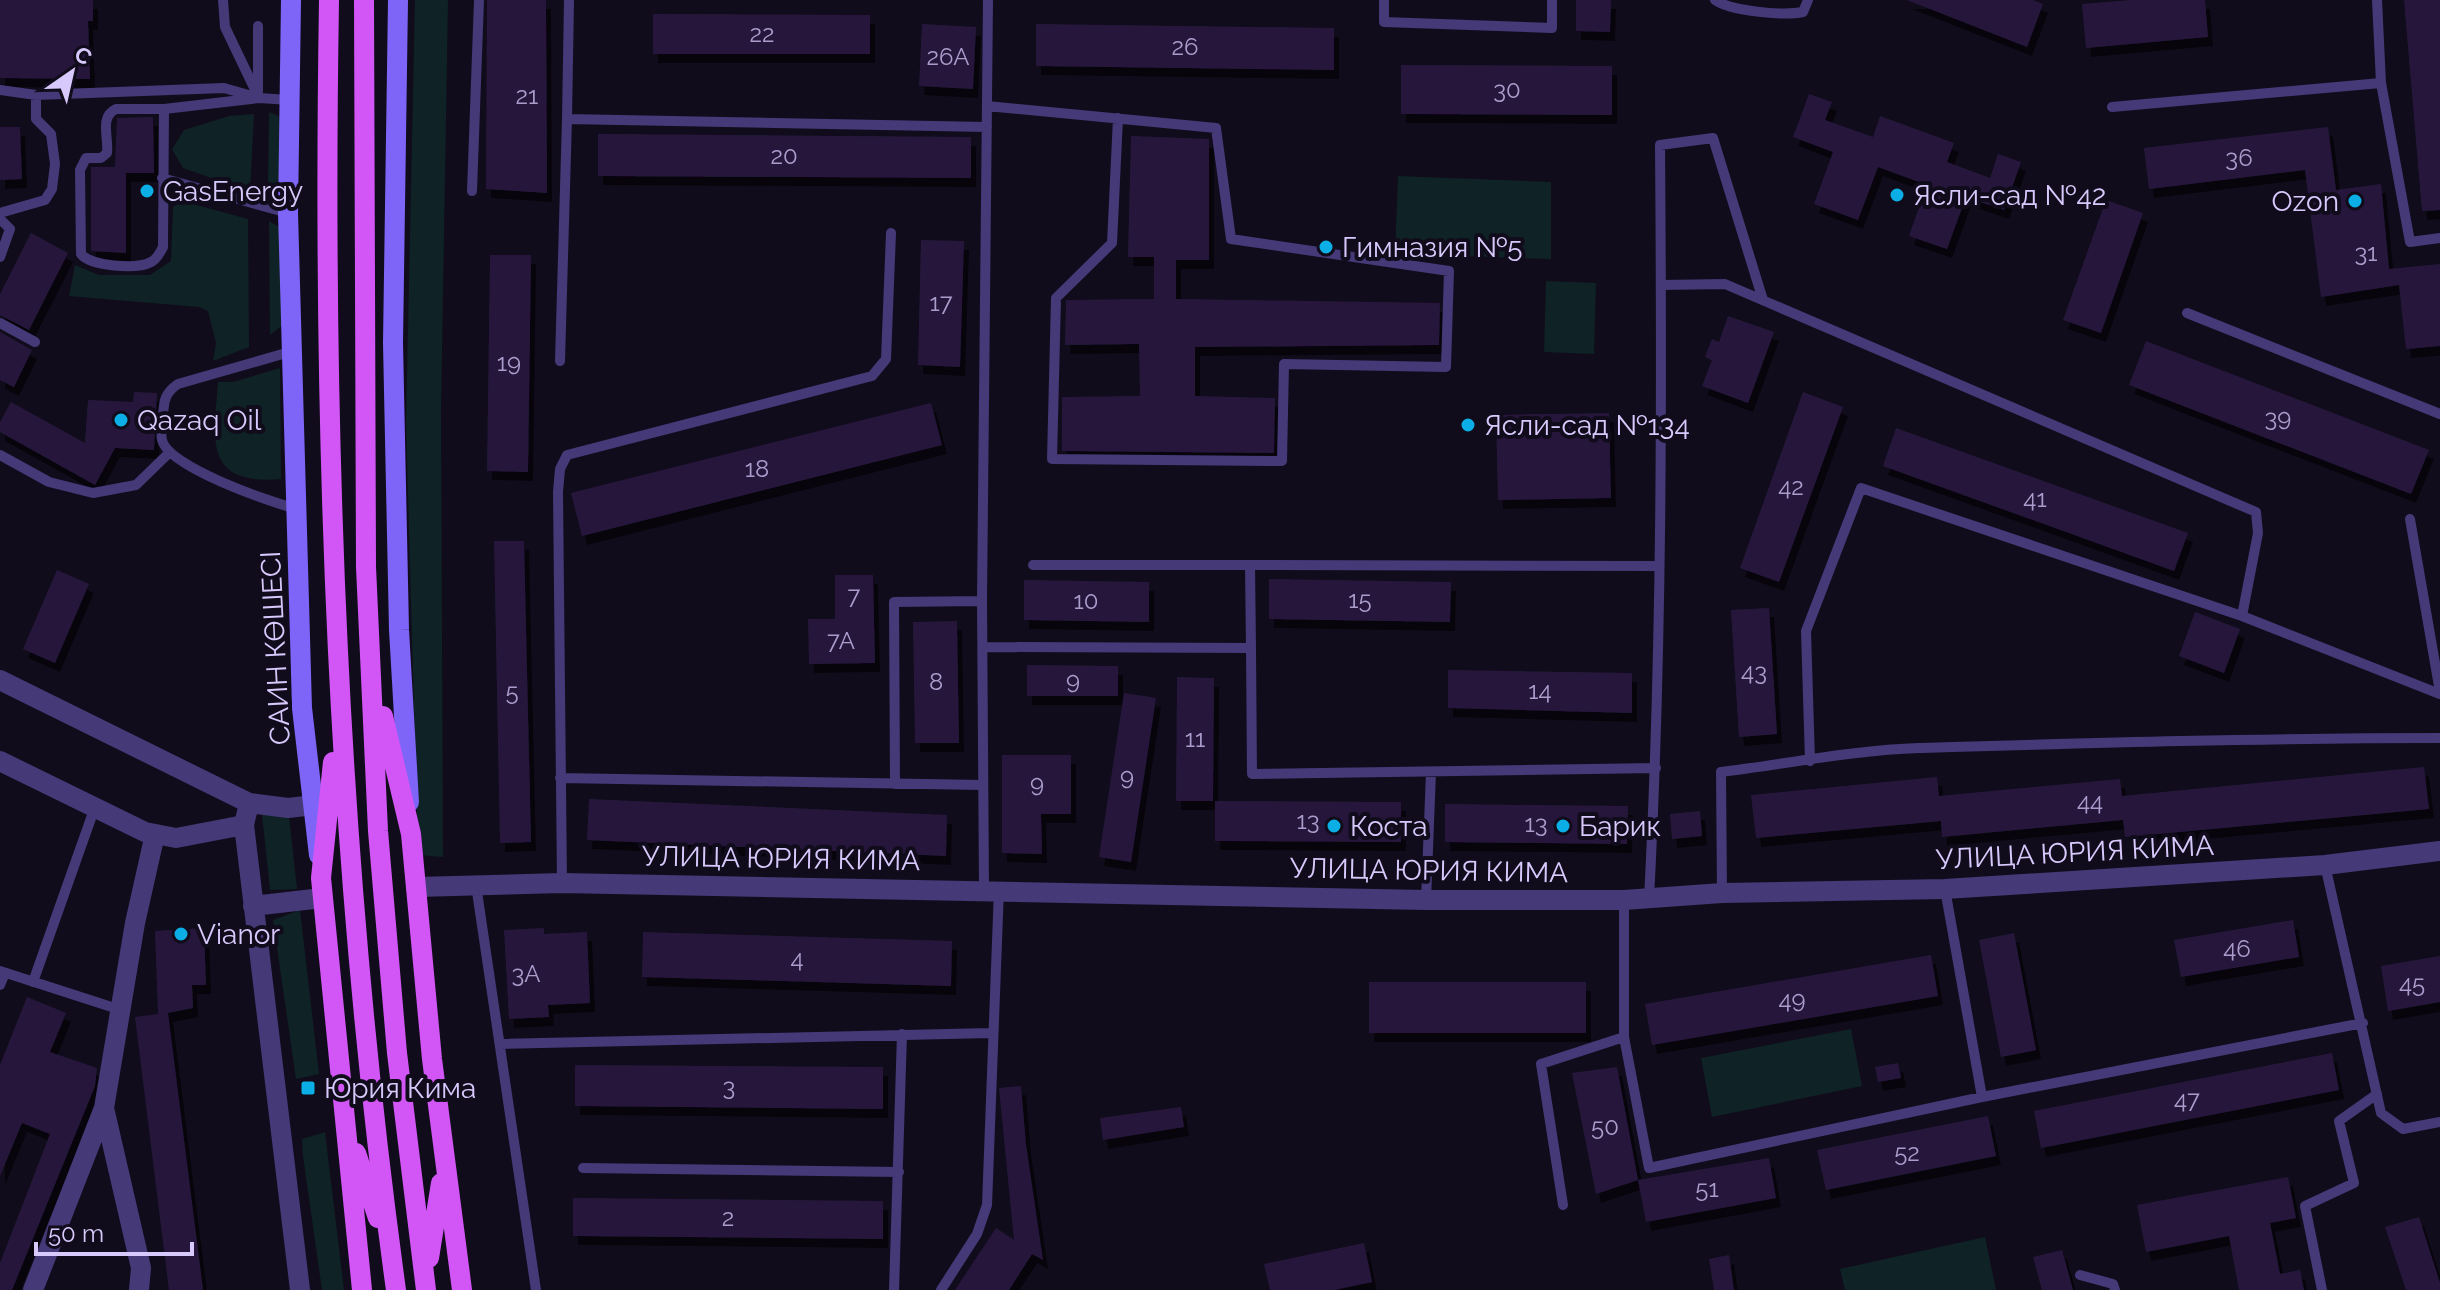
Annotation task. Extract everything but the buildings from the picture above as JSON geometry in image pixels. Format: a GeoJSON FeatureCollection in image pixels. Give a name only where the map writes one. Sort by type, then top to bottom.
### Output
{"type":"FeatureCollection","features":[{"type":"Feature","properties":{"kind":"main road","name":"САИН КӨШЕСІ"},"geometry":{"type":"LineString","coordinates":[[291,0],[288,213],[302,708],[362,1290]]}},
{"type":"Feature","properties":{"kind":"main road"},"geometry":{"type":"LineString","coordinates":[[329,0],[331,337],[340,702],[366,1056],[396,1290]]}},
{"type":"Feature","properties":{"kind":"main road"},"geometry":{"type":"LineString","coordinates":[[364,0],[366,567],[378,831],[397,1053],[425,1286]]}},
{"type":"Feature","properties":{"kind":"main road"},"geometry":{"type":"LineString","coordinates":[[398,0],[393,343],[399,630],[416,887],[462,1290]]}},
{"type":"Feature","properties":{"kind":"main road"},"geometry":{"type":"LineString","coordinates":[[373,675],[411,834]]}},
{"type":"Feature","properties":{"kind":"main road"},"geometry":{"type":"LineString","coordinates":[[321,888],[340,702]]}},
{"type":"Feature","properties":{"kind":"main road"},"geometry":{"type":"LineString","coordinates":[[345,1120],[392,1260]]}},
{"type":"Feature","properties":{"kind":"main road"},"geometry":{"type":"LineString","coordinates":[[425,1286],[445,1159]]}},
{"type":"Feature","properties":{"kind":"street"},"geometry":{"type":"LineString","coordinates":[[0,680],[249,803],[288,808],[314,805]]}},
{"type":"Feature","properties":{"kind":"street"},"geometry":{"type":"LineString","coordinates":[[0,761],[155,834],[176,838],[244,825]]}},
{"type":"Feature","properties":{"kind":"street"},"geometry":{"type":"LineString","coordinates":[[249,803],[244,825],[300,1290]]}},
{"type":"Feature","properties":{"kind":"street"},"geometry":{"type":"LineString","coordinates":[[33,1290],[104,1108],[135,923],[155,834]]}},
{"type":"Feature","properties":{"kind":"street","name":"УЛИЦА ЮРИЯ КИМА"},"geometry":{"type":"LineString","coordinates":[[416,887],[562,883],[992,889],[1426,900],[1624,900],[1722,893],[1945,889],[2325,865],[2440,851]]}},
{"type":"Feature","properties":{"kind":"street"},"geometry":{"type":"LineString","coordinates":[[253,906],[321,888]]}},
{"type":"Feature","properties":{"kind":"street"},"geometry":{"type":"LineString","coordinates":[[104,1108],[141,1268],[139,1290]]}},
{"type":"Feature","properties":{"kind":"lane"},"geometry":{"type":"LineString","coordinates":[[223,0],[225,27],[259,98]]}},
{"type":"Feature","properties":{"kind":"lane"},"geometry":{"type":"LineString","coordinates":[[472,191],[479,0]]}},
{"type":"Feature","properties":{"kind":"lane"},"geometry":{"type":"LineString","coordinates":[[560,361],[569,0]]}},
{"type":"Feature","properties":{"kind":"lane"},"geometry":{"type":"LineString","coordinates":[[941,1290],[977,1234],[987,1205],[992,889],[983,785],[982,601],[988,0]]}},
{"type":"Feature","properties":{"kind":"lane"},"geometry":{"type":"LineString","coordinates":[[1384,0],[1384,22],[1552,28],[1552,0]]}},
{"type":"Feature","properties":{"kind":"lane"},"geometry":{"type":"LineString","coordinates":[[1715,0],[1728,6],[1789,15],[1803,12],[1808,0]]}},
{"type":"Feature","properties":{"kind":"lane"},"geometry":{"type":"LineString","coordinates":[[2377,0],[2381,83],[2410,242],[2440,238]]}},
{"type":"Feature","properties":{"kind":"lane"},"geometry":{"type":"LineString","coordinates":[[258,26],[259,98]]}},
{"type":"Feature","properties":{"kind":"lane"},"geometry":{"type":"LineString","coordinates":[[2112,107],[2381,83]]}},
{"type":"Feature","properties":{"kind":"lane"},"geometry":{"type":"LineString","coordinates":[[0,90],[36,95],[224,88],[259,98]]}},
{"type":"Feature","properties":{"kind":"lane"},"geometry":{"type":"LineString","coordinates":[[0,257],[10,229],[0,216],[45,200],[52,189],[55,164],[51,134],[36,119],[36,95]]}},
{"type":"Feature","properties":{"kind":"lane"},"geometry":{"type":"LineString","coordinates":[[164,109],[163,247],[154,261],[146,264],[95,264],[86,261],[81,254],[82,162],[86,158],[101,158],[107,153],[109,113],[116,109],[164,109],[259,98],[290,100]]}},
{"type":"Feature","properties":{"kind":"lane"},"geometry":{"type":"LineString","coordinates":[[987,106],[1118,118],[1216,128],[1231,239],[1449,271],[1446,367],[1284,364],[1282,461],[1052,459],[1056,298],[1112,243],[1118,118]]}},
{"type":"Feature","properties":{"kind":"lane"},"geometry":{"type":"LineString","coordinates":[[567,119],[987,127]]}},
{"type":"Feature","properties":{"kind":"lane"},"geometry":{"type":"LineString","coordinates":[[1649,899],[1656,768],[1659,566],[1660,145],[1713,138],[1763,300]]}},
{"type":"Feature","properties":{"kind":"lane"},"geometry":{"type":"LineString","coordinates":[[162,178],[288,213]]}},
{"type":"Feature","properties":{"kind":"lane"},"geometry":{"type":"LineString","coordinates":[[562,883],[558,492],[560,469],[567,455],[872,376],[886,359],[891,233]]}},
{"type":"Feature","properties":{"kind":"lane"},"geometry":{"type":"LineString","coordinates":[[1661,285],[1725,284],[2256,512],[2258,533],[2242,616]]}},
{"type":"Feature","properties":{"kind":"lane"},"geometry":{"type":"LineString","coordinates":[[2187,313],[2440,414]]}},
{"type":"Feature","properties":{"kind":"lane"},"geometry":{"type":"LineString","coordinates":[[0,323],[35,342]]}},
{"type":"Feature","properties":{"kind":"lane"},"geometry":{"type":"LineString","coordinates":[[293,351],[178,384],[169,390],[164,398],[162,440],[169,453],[247,495],[297,509]]}},
{"type":"Feature","properties":{"kind":"lane"},"geometry":{"type":"LineString","coordinates":[[0,455],[49,482],[93,493],[136,485],[169,453]]}},
{"type":"Feature","properties":{"kind":"lane"},"geometry":{"type":"LineString","coordinates":[[1810,761],[1806,631],[1861,488],[2242,616],[2440,693]]}},
{"type":"Feature","properties":{"kind":"lane"},"geometry":{"type":"LineString","coordinates":[[2410,519],[2440,693]]}},
{"type":"Feature","properties":{"kind":"lane"},"geometry":{"type":"LineString","coordinates":[[1033,565],[1659,566]]}},
{"type":"Feature","properties":{"kind":"lane"},"geometry":{"type":"LineString","coordinates":[[1250,565],[1252,774],[1656,768]]}},
{"type":"Feature","properties":{"kind":"lane"},"geometry":{"type":"LineString","coordinates":[[895,784],[894,602],[982,601]]}},
{"type":"Feature","properties":{"kind":"lane"},"geometry":{"type":"LineString","coordinates":[[983,647],[1251,648]]}},
{"type":"Feature","properties":{"kind":"lane"},"geometry":{"type":"LineString","coordinates":[[1722,893],[1721,772],[1918,748],[1974,749],[2187,739],[2440,738]]}},
{"type":"Feature","properties":{"kind":"lane"},"geometry":{"type":"LineString","coordinates":[[1426,900],[1431,772]]}},
{"type":"Feature","properties":{"kind":"lane"},"geometry":{"type":"LineString","coordinates":[[560,778],[983,785]]}},
{"type":"Feature","properties":{"kind":"lane"},"geometry":{"type":"LineString","coordinates":[[33,982],[95,807]]}},
{"type":"Feature","properties":{"kind":"lane"},"geometry":{"type":"LineString","coordinates":[[2325,865],[2381,1113],[2403,1129],[2440,1122]]}},
{"type":"Feature","properties":{"kind":"lane"},"geometry":{"type":"LineString","coordinates":[[476,885],[536,1290]]}},
{"type":"Feature","properties":{"kind":"lane"},"geometry":{"type":"LineString","coordinates":[[1945,889],[1982,1097]]}},
{"type":"Feature","properties":{"kind":"lane"},"geometry":{"type":"LineString","coordinates":[[1624,900],[1624,1037],[1649,1168],[1982,1097],[2363,1023]]}},
{"type":"Feature","properties":{"kind":"lane"},"geometry":{"type":"LineString","coordinates":[[0,985],[3,972],[121,1010]]}},
{"type":"Feature","properties":{"kind":"lane"},"geometry":{"type":"LineString","coordinates":[[500,1044],[991,1033]]}},
{"type":"Feature","properties":{"kind":"lane"},"geometry":{"type":"LineString","coordinates":[[894,1290],[902,1034]]}},
{"type":"Feature","properties":{"kind":"lane"},"geometry":{"type":"LineString","coordinates":[[1563,1205],[1541,1064],[1624,1037]]}},
{"type":"Feature","properties":{"kind":"lane"},"geometry":{"type":"LineString","coordinates":[[2322,1290],[2305,1206],[2354,1183],[2339,1121],[2377,1094]]}},
{"type":"Feature","properties":{"kind":"lane"},"geometry":{"type":"LineString","coordinates":[[583,1168],[899,1172]]}},
{"type":"Feature","properties":{"kind":"lane"},"geometry":{"type":"LineString","coordinates":[[2080,1275],[2113,1284],[2115,1290]]}},
{"type":"Feature","properties":{"kind":"green space"},"geometry":{"type":"Polygon","coordinates":[[[415,0],[448,0],[441,411],[443,857],[418,855],[406,423],[415,0]]]}},
{"type":"Feature","properties":{"kind":"green space"},"geometry":{"type":"Polygon","coordinates":[[[269,112],[281,117],[281,180],[268,186],[269,112]]]}},
{"type":"Feature","properties":{"kind":"green space"},"geometry":{"type":"Polygon","coordinates":[[[254,114],[250,192],[183,168],[172,149],[184,130],[229,116],[254,114]]]}},
{"type":"Feature","properties":{"kind":"green space"},"geometry":{"type":"Polygon","coordinates":[[[1398,176],[1551,182],[1551,259],[1395,254],[1398,176]]]}},
{"type":"Feature","properties":{"kind":"green space"},"geometry":{"type":"Polygon","coordinates":[[[182,201],[248,219],[249,347],[213,361],[216,343],[208,311],[199,307],[69,296],[75,265],[99,275],[150,275],[171,261],[173,207],[182,201]]]}},
{"type":"Feature","properties":{"kind":"green space"},"geometry":{"type":"Polygon","coordinates":[[[269,221],[281,228],[283,325],[270,335],[269,221]]]}},
{"type":"Feature","properties":{"kind":"green space"},"geometry":{"type":"Polygon","coordinates":[[[1546,281],[1596,283],[1594,354],[1544,352],[1546,281]]]}},
{"type":"Feature","properties":{"kind":"green space"},"geometry":{"type":"Polygon","coordinates":[[[280,368],[281,479],[237,475],[225,466],[218,454],[215,422],[218,382],[233,382],[280,368]]]}},
{"type":"Feature","properties":{"kind":"green space"},"geometry":{"type":"Polygon","coordinates":[[[261,805],[288,808],[297,889],[270,890],[261,805]]]}},
{"type":"Feature","properties":{"kind":"green space"},"geometry":{"type":"Polygon","coordinates":[[[300,910],[319,1074],[296,1079],[273,920],[300,910]]]}},
{"type":"Feature","properties":{"kind":"green space"},"geometry":{"type":"Polygon","coordinates":[[[1851,1029],[1862,1086],[1712,1117],[1701,1058],[1851,1029]]]}},
{"type":"Feature","properties":{"kind":"green space"},"geometry":{"type":"Polygon","coordinates":[[[325,1132],[344,1290],[322,1290],[303,1156],[302,1139],[325,1132]]]}},
{"type":"Feature","properties":{"kind":"green space"},"geometry":{"type":"Polygon","coordinates":[[[1985,1237],[1996,1290],[1845,1290],[1840,1269],[1985,1237]]]}},
{"type":"Feature","properties":{"kind":"place","name":"GasEnergy"},"geometry":{"type":"Point","coordinates":[147,191]}},
{"type":"Feature","properties":{"kind":"place","name":"Ясли-сад №42"},"geometry":{"type":"Point","coordinates":[1897,195]}},
{"type":"Feature","properties":{"kind":"place","name":"Ozon"},"geometry":{"type":"Point","coordinates":[2355,201]}},
{"type":"Feature","properties":{"kind":"place","name":"Гимназия №5"},"geometry":{"type":"Point","coordinates":[1326,247]}},
{"type":"Feature","properties":{"kind":"place","name":"Qazaq Oil"},"geometry":{"type":"Point","coordinates":[121,420]}},
{"type":"Feature","properties":{"kind":"place","name":"Ясли-сад №134"},"geometry":{"type":"Point","coordinates":[1468,425]}},
{"type":"Feature","properties":{"kind":"place","name":"Коста"},"geometry":{"type":"Point","coordinates":[1334,826]}},
{"type":"Feature","properties":{"kind":"place","name":"Барик"},"geometry":{"type":"Point","coordinates":[1563,826]}},
{"type":"Feature","properties":{"kind":"place","name":"Vianor"},"geometry":{"type":"Point","coordinates":[181,934]}},
{"type":"Feature","properties":{"kind":"place","name":"Юрия Кима"},"geometry":{"type":"Point","coordinates":[308,1088]}}]}
